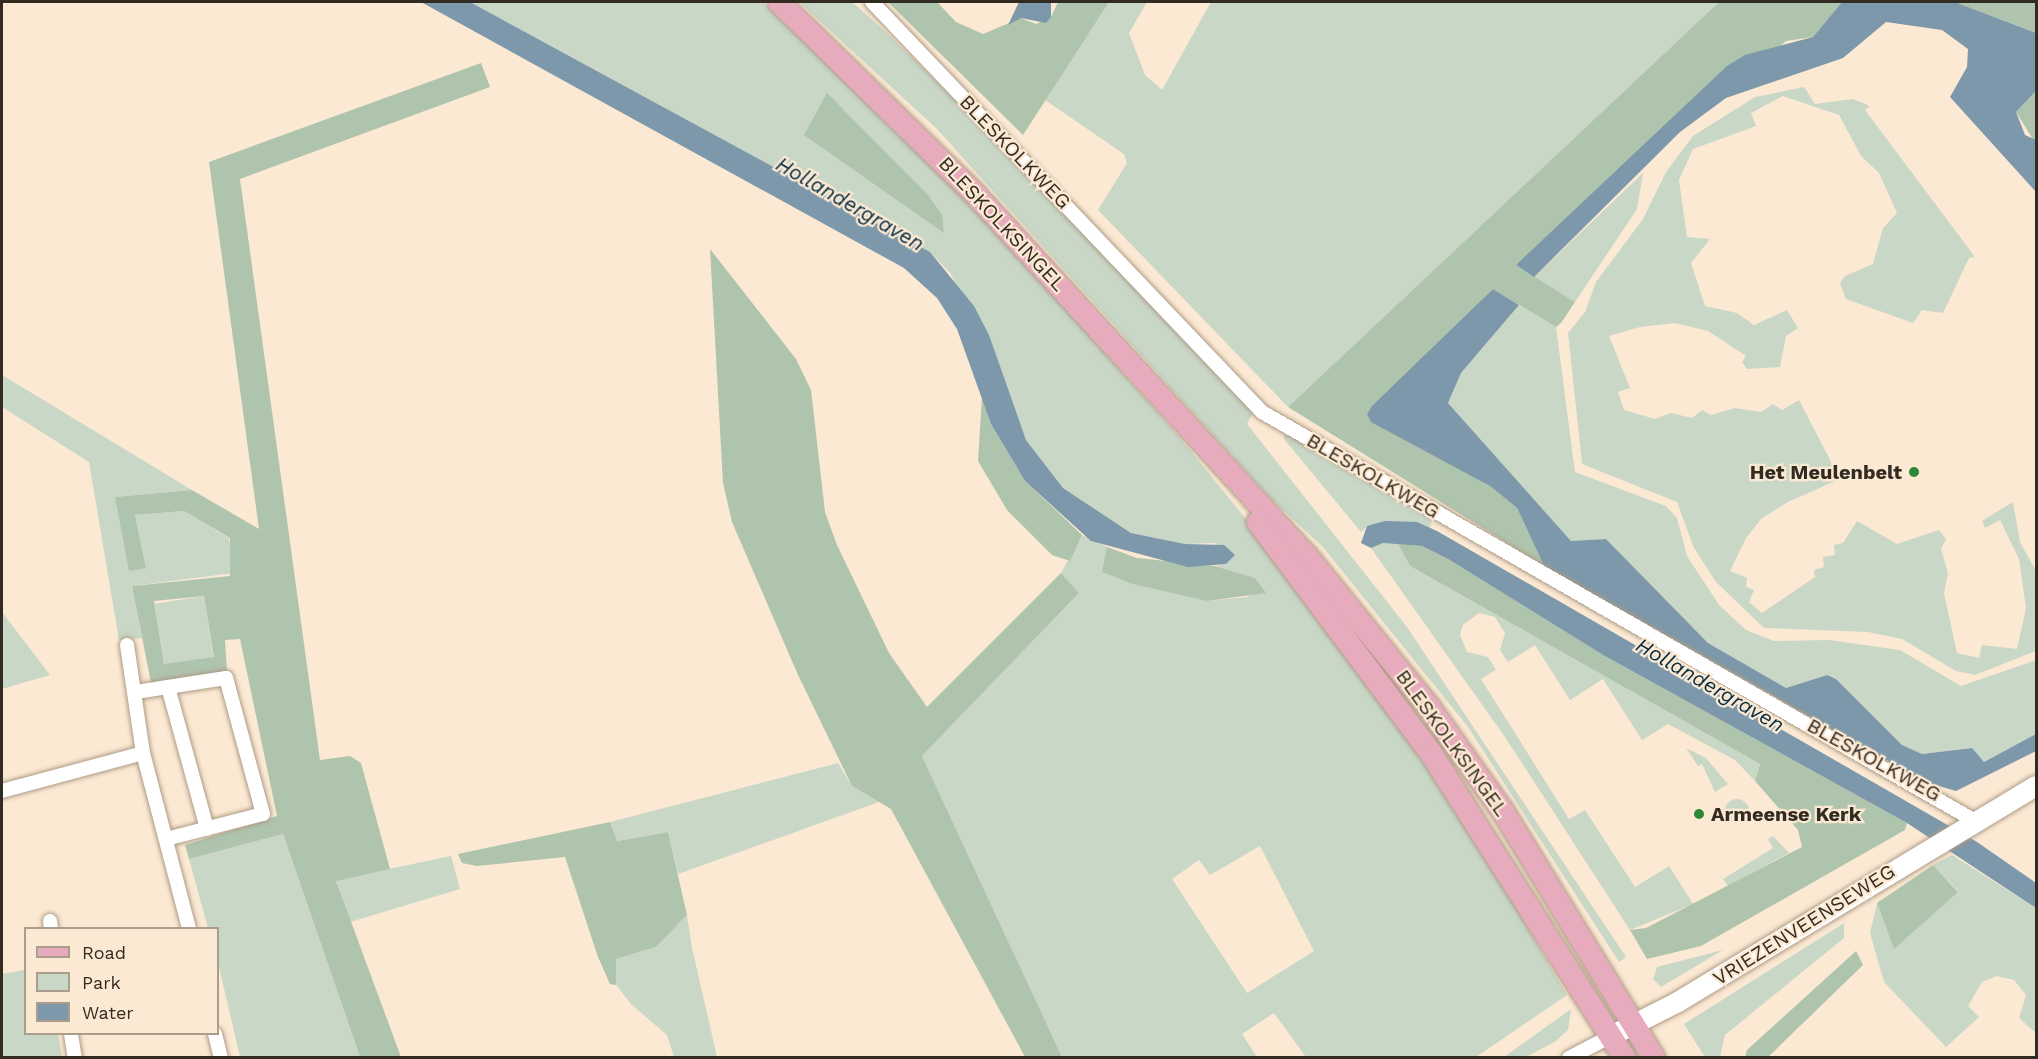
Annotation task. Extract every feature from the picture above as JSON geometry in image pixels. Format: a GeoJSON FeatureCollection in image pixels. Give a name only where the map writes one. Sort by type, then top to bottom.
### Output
{"type":"FeatureCollection","features":[{"type":"Feature","properties":{"kind":"main road","name":"BLESKOLKSINGEL"},"geometry":{"type":"LineString","coordinates":[[779,2],[988,207],[1212,458],[1306,555],[1429,707],[1502,810],[1654,1058]]}},
{"type":"Feature","properties":{"kind":"main road","name":"BLESKOLKSINGEL"},"geometry":{"type":"LineString","coordinates":[[1212,458],[1432,755],[1624,1058]]}},
{"type":"Feature","properties":{"kind":"street","name":"BLESKOLKWEG"},"geometry":{"type":"LineString","coordinates":[[872,2],[1262,412],[1967,825]]}},
{"type":"Feature","properties":{"kind":"street"},"geometry":{"type":"LineString","coordinates":[[127,645],[136,692],[143,753],[189,927]]}},
{"type":"Feature","properties":{"kind":"street"},"geometry":{"type":"LineString","coordinates":[[136,692],[226,678],[263,814],[166,839]]}},
{"type":"Feature","properties":{"kind":"street"},"geometry":{"type":"LineString","coordinates":[[168,687],[207,829]]}},
{"type":"Feature","properties":{"kind":"street"},"geometry":{"type":"LineString","coordinates":[[2,791],[143,753]]}},
{"type":"Feature","properties":{"kind":"street","name":"VRIEZENVEENSEWEG"},"geometry":{"type":"LineString","coordinates":[[1569,1058],[1635,1024],[1967,825],[2037,786]]}},
{"type":"Feature","properties":{"kind":"street"},"geometry":{"type":"LineString","coordinates":[[71,1035],[75,1058]]}},
{"type":"Feature","properties":{"kind":"street"},"geometry":{"type":"LineString","coordinates":[[215,1035],[221,1058]]}},
{"type":"Feature","properties":{"kind":"green space"},"geometry":{"type":"Polygon","coordinates":[[[470,2],[763,2],[985,219],[1181,439],[1285,567],[1428,758],[1567,995],[1476,1057],[1306,1057],[1274,1013],[1242,1034],[1257,1057],[1062,1057],[922,756],[1079,593],[1061,573],[1082,535],[1107,547],[1103,572],[1207,601],[1248,597],[1255,578],[1215,566],[1226,564],[1215,543],[1185,544],[1131,533],[1063,488],[1026,440],[951,274],[930,252],[470,2]],[[1260,846],[1210,875],[1199,860],[1172,879],[1247,993],[1314,951],[1260,846]]]}},
{"type":"Feature","properties":{"kind":"green space"},"geometry":{"type":"Polygon","coordinates":[[[799,2],[852,2],[886,32],[1044,187],[1253,413],[1247,424],[1407,627],[1626,957],[1619,962],[1468,727],[1322,546],[1272,500],[937,129],[799,2]]]}},
{"type":"Feature","properties":{"kind":"green space"},"geometry":{"type":"Polygon","coordinates":[[[888,2],[937,2],[956,22],[983,34],[1021,18],[1036,24],[1051,17],[1058,2],[1109,2],[1023,135],[888,2]]]}},
{"type":"Feature","properties":{"kind":"green space"},"geometry":{"type":"Polygon","coordinates":[[[1109,2],[1147,2],[1129,33],[1145,75],[1162,90],[1211,2],[1719,2],[1288,407],[1098,210],[1127,163],[1124,154],[1045,100],[1109,2]]]}},
{"type":"Feature","properties":{"kind":"green space"},"geometry":{"type":"Polygon","coordinates":[[[1719,2],[1842,2],[1813,37],[1786,41],[1516,265],[1575,302],[1561,323],[1556,327],[1493,289],[1367,413],[1490,486],[1517,508],[1544,566],[1288,407],[1719,2]]]}},
{"type":"Feature","properties":{"kind":"green space"},"geometry":{"type":"Polygon","coordinates":[[[1955,2],[2036,2],[2036,33],[1955,2]]]}},
{"type":"Feature","properties":{"kind":"green space"},"geometry":{"type":"Polygon","coordinates":[[[481,63],[490,87],[240,179],[320,760],[350,756],[361,763],[390,869],[336,881],[401,1057],[360,1057],[283,834],[189,859],[185,845],[277,816],[240,639],[225,640],[227,671],[151,683],[132,586],[230,576],[230,538],[184,511],[135,515],[146,568],[129,571],[115,497],[192,490],[259,529],[209,162],[481,63]],[[204,596],[154,601],[164,664],[214,657],[204,596]]]}},
{"type":"Feature","properties":{"kind":"green space"},"geometry":{"type":"Polygon","coordinates":[[[1804,87],[1815,104],[1853,99],[1870,106],[1865,110],[1975,257],[1969,258],[1943,313],[1922,310],[1913,323],[1846,299],[1840,283],[1845,276],[1873,264],[1883,228],[1897,213],[1879,173],[1861,156],[1839,115],[1783,96],[1751,113],[1756,126],[1693,149],[1679,180],[1687,237],[1710,239],[1691,263],[1705,306],[1737,313],[1754,325],[1787,310],[1798,328],[1786,336],[1780,367],[1747,369],[1742,362],[1746,356],[1708,331],[1675,323],[1640,327],[1609,336],[1630,388],[1618,392],[1624,410],[1655,419],[1671,413],[1692,418],[1702,410],[1711,415],[1735,408],[1761,412],[1773,404],[1782,410],[1799,400],[1840,479],[1788,502],[1762,518],[1746,538],[1730,571],[1747,578],[1746,587],[1754,590],[1749,602],[1762,613],[1815,577],[1814,570],[1824,567],[1823,557],[1835,555],[1834,545],[1843,543],[1857,521],[1897,544],[1939,530],[1946,539],[1941,549],[1948,573],[1944,593],[1957,653],[1979,658],[1982,645],[2017,649],[2026,608],[2019,559],[2000,520],[1985,528],[1982,521],[2013,502],[2020,542],[2036,571],[2036,651],[1975,675],[1956,671],[1902,639],[1868,632],[1764,628],[1716,582],[1694,548],[1677,502],[1582,464],[1568,333],[1585,312],[1596,282],[1643,219],[1666,172],[1693,136],[1755,97],[1804,87]]]}},
{"type":"Feature","properties":{"kind":"green space"},"geometry":{"type":"Polygon","coordinates":[[[2036,91],[2036,140],[2034,141],[2016,112],[2036,91]]]}},
{"type":"Feature","properties":{"kind":"green space"},"geometry":{"type":"Polygon","coordinates":[[[827,93],[929,196],[942,215],[944,233],[804,135],[827,93]]]}},
{"type":"Feature","properties":{"kind":"green space"},"geometry":{"type":"Polygon","coordinates":[[[1643,173],[1637,209],[1575,302],[1534,277],[1643,173]]]}},
{"type":"Feature","properties":{"kind":"green space"},"geometry":{"type":"Polygon","coordinates":[[[710,249],[796,359],[811,390],[825,512],[837,545],[889,653],[927,707],[1061,573],[1079,593],[922,756],[1062,1057],[1025,1057],[891,809],[852,786],[798,675],[732,522],[723,483],[710,249]]]}},
{"type":"Feature","properties":{"kind":"green space"},"geometry":{"type":"Polygon","coordinates":[[[1519,305],[1556,327],[1575,472],[1666,506],[1677,518],[1687,556],[1719,605],[1746,630],[1774,641],[1829,640],[1900,650],[1961,686],[2036,660],[2036,734],[1984,762],[1971,748],[1922,754],[1902,745],[1836,679],[1826,675],[1786,688],[1708,643],[1606,539],[1571,541],[1448,403],[1461,373],[1519,305]]]}},
{"type":"Feature","properties":{"kind":"green space"},"geometry":{"type":"Polygon","coordinates":[[[2,375],[192,490],[115,497],[146,568],[135,515],[184,511],[229,538],[234,573],[132,586],[142,638],[119,640],[89,462],[2,407],[2,375]]]}},
{"type":"Feature","properties":{"kind":"green space"},"geometry":{"type":"Polygon","coordinates":[[[982,397],[991,424],[1025,481],[1082,535],[1070,561],[1052,555],[1007,510],[978,461],[982,397]]]}},
{"type":"Feature","properties":{"kind":"green space"},"geometry":{"type":"Polygon","coordinates":[[[1284,430],[1433,516],[1430,528],[1417,522],[1367,526],[1361,532],[1284,439],[1284,430]]]}},
{"type":"Feature","properties":{"kind":"green space"},"geometry":{"type":"Polygon","coordinates":[[[1383,543],[1398,544],[1410,566],[1760,764],[1755,781],[1735,760],[1668,724],[1642,740],[1603,679],[1570,700],[1535,645],[1508,662],[1500,650],[1505,633],[1495,617],[1479,613],[1463,625],[1460,635],[1467,652],[1488,657],[1496,670],[1481,679],[1569,819],[1585,810],[1635,887],[1669,866],[1693,904],[1630,930],[1505,737],[1371,548],[1383,543]]]}},
{"type":"Feature","properties":{"kind":"green space"},"geometry":{"type":"Polygon","coordinates":[[[1398,544],[1422,546],[1448,559],[1603,655],[1907,823],[1905,830],[1701,946],[1647,959],[1630,930],[1646,928],[1802,847],[1798,830],[1755,781],[1760,764],[1410,566],[1398,544]]]}},
{"type":"Feature","properties":{"kind":"green space"},"geometry":{"type":"Polygon","coordinates":[[[1107,547],[1137,558],[1215,566],[1255,578],[1266,593],[1207,601],[1133,584],[1102,572],[1107,547]]]}},
{"type":"Feature","properties":{"kind":"green space"},"geometry":{"type":"Polygon","coordinates":[[[204,596],[214,657],[164,665],[155,604],[204,596]]]}},
{"type":"Feature","properties":{"kind":"green space"},"geometry":{"type":"Polygon","coordinates":[[[2,612],[50,675],[2,689],[2,612]]]}},
{"type":"Feature","properties":{"kind":"green space"},"geometry":{"type":"Polygon","coordinates":[[[1686,748],[1706,758],[1728,784],[1715,792],[1702,764],[1698,766],[1686,748]]]}},
{"type":"Feature","properties":{"kind":"green space"},"geometry":{"type":"Polygon","coordinates":[[[838,763],[852,786],[879,802],[678,874],[668,832],[616,841],[610,822],[838,763]]]}},
{"type":"Feature","properties":{"kind":"green space"},"geometry":{"type":"Polygon","coordinates":[[[1737,799],[1745,803],[1749,811],[1745,819],[1737,823],[1729,819],[1725,811],[1729,803],[1737,799]]]}},
{"type":"Feature","properties":{"kind":"green space"},"geometry":{"type":"Polygon","coordinates":[[[610,822],[617,841],[668,832],[687,915],[656,947],[616,959],[616,985],[610,984],[598,957],[565,857],[477,866],[462,863],[458,854],[610,822]]]}},
{"type":"Feature","properties":{"kind":"green space"},"geometry":{"type":"Polygon","coordinates":[[[283,834],[360,1057],[240,1057],[219,967],[219,927],[208,927],[189,859],[283,834]]]}},
{"type":"Feature","properties":{"kind":"green space"},"geometry":{"type":"Polygon","coordinates":[[[1773,836],[1789,853],[1728,886],[1723,879],[1773,848],[1768,839],[1773,836]]]}},
{"type":"Feature","properties":{"kind":"green space"},"geometry":{"type":"Polygon","coordinates":[[[1952,855],[2036,908],[2036,1033],[2019,1018],[2026,995],[2014,980],[1997,976],[1982,982],[1968,1006],[1979,1017],[1946,1047],[1884,982],[1870,933],[1877,903],[1894,948],[1958,891],[1933,865],[1952,855]]]}},
{"type":"Feature","properties":{"kind":"green space"},"geometry":{"type":"Polygon","coordinates":[[[451,856],[460,889],[350,922],[336,880],[451,856]]]}},
{"type":"Feature","properties":{"kind":"green space"},"geometry":{"type":"Polygon","coordinates":[[[1933,865],[1958,892],[1894,949],[1877,903],[1933,865]]]}},
{"type":"Feature","properties":{"kind":"green space"},"geometry":{"type":"Polygon","coordinates":[[[687,915],[692,948],[717,1057],[674,1057],[667,1035],[631,1004],[614,982],[616,959],[656,947],[687,915]]]}},
{"type":"Feature","properties":{"kind":"green space"},"geometry":{"type":"Polygon","coordinates":[[[1844,923],[1844,938],[1725,1035],[1720,1057],[1705,1057],[1684,1024],[1844,923]]]}},
{"type":"Feature","properties":{"kind":"green space"},"geometry":{"type":"Polygon","coordinates":[[[1723,950],[1661,987],[1653,979],[1657,967],[1723,950]]]}},
{"type":"Feature","properties":{"kind":"green space"},"geometry":{"type":"Polygon","coordinates":[[[1856,951],[1863,965],[1768,1057],[1745,1057],[1747,1050],[1856,951]]]}},
{"type":"Feature","properties":{"kind":"green space"},"geometry":{"type":"Polygon","coordinates":[[[24,970],[24,1035],[58,1035],[62,1057],[2,1057],[2,974],[24,970]]]}},
{"type":"Feature","properties":{"kind":"green space"},"geometry":{"type":"Polygon","coordinates":[[[1571,1009],[1568,1030],[1556,1041],[1526,1057],[1504,1057],[1571,1009]]]}},
{"type":"Feature","properties":{"kind":"water"},"geometry":{"type":"Polygon","coordinates":[[[421,2],[470,2],[930,252],[974,306],[989,335],[1026,440],[1063,488],[1131,533],[1185,544],[1224,545],[1235,555],[1226,564],[1188,567],[1091,541],[1025,481],[991,424],[957,329],[937,298],[904,268],[421,2]]]}},
{"type":"Feature","properties":{"kind":"water"},"geometry":{"type":"Polygon","coordinates":[[[1019,2],[1051,2],[1051,17],[1046,23],[1021,18],[1008,25],[1019,2]]]}},
{"type":"Feature","properties":{"kind":"water"},"geometry":{"type":"Polygon","coordinates":[[[1842,2],[1955,2],[2036,33],[2036,91],[2016,112],[2025,135],[2036,140],[2036,192],[1950,97],[1967,67],[1968,49],[1942,30],[1886,22],[1843,58],[1726,98],[1680,132],[1534,277],[1516,265],[1727,66],[1745,55],[1813,37],[1842,2]]]}},
{"type":"Feature","properties":{"kind":"water"},"geometry":{"type":"Polygon","coordinates":[[[1493,289],[1519,305],[1461,373],[1448,403],[1571,541],[1606,539],[1708,643],[1786,688],[1827,675],[1836,679],[1902,745],[1922,754],[1972,748],[1984,762],[2036,734],[2036,751],[1956,791],[1925,782],[1544,566],[1517,508],[1490,486],[1371,422],[1367,414],[1372,406],[1493,289]]]}},
{"type":"Feature","properties":{"kind":"water"},"geometry":{"type":"Polygon","coordinates":[[[1385,521],[1417,522],[1437,531],[1977,842],[2036,883],[2036,908],[1907,823],[1603,655],[1448,559],[1422,546],[1383,543],[1371,548],[1361,543],[1367,526],[1385,521]]]}},
{"type":"Feature","properties":{"kind":"place","name":"Het Meulenbelt"},"geometry":{"type":"Point","coordinates":[1914,472]}},
{"type":"Feature","properties":{"kind":"place","name":"Armeense Kerk"},"geometry":{"type":"Point","coordinates":[1699,814]}},
{"type":"Feature","properties":{"kind":"water label","name":"Hollandergraven"},"geometry":{"type":"Point","coordinates":[850,204]}},
{"type":"Feature","properties":{"kind":"water label","name":"Hollandergraven"},"geometry":{"type":"Point","coordinates":[1710,685]}}]}
